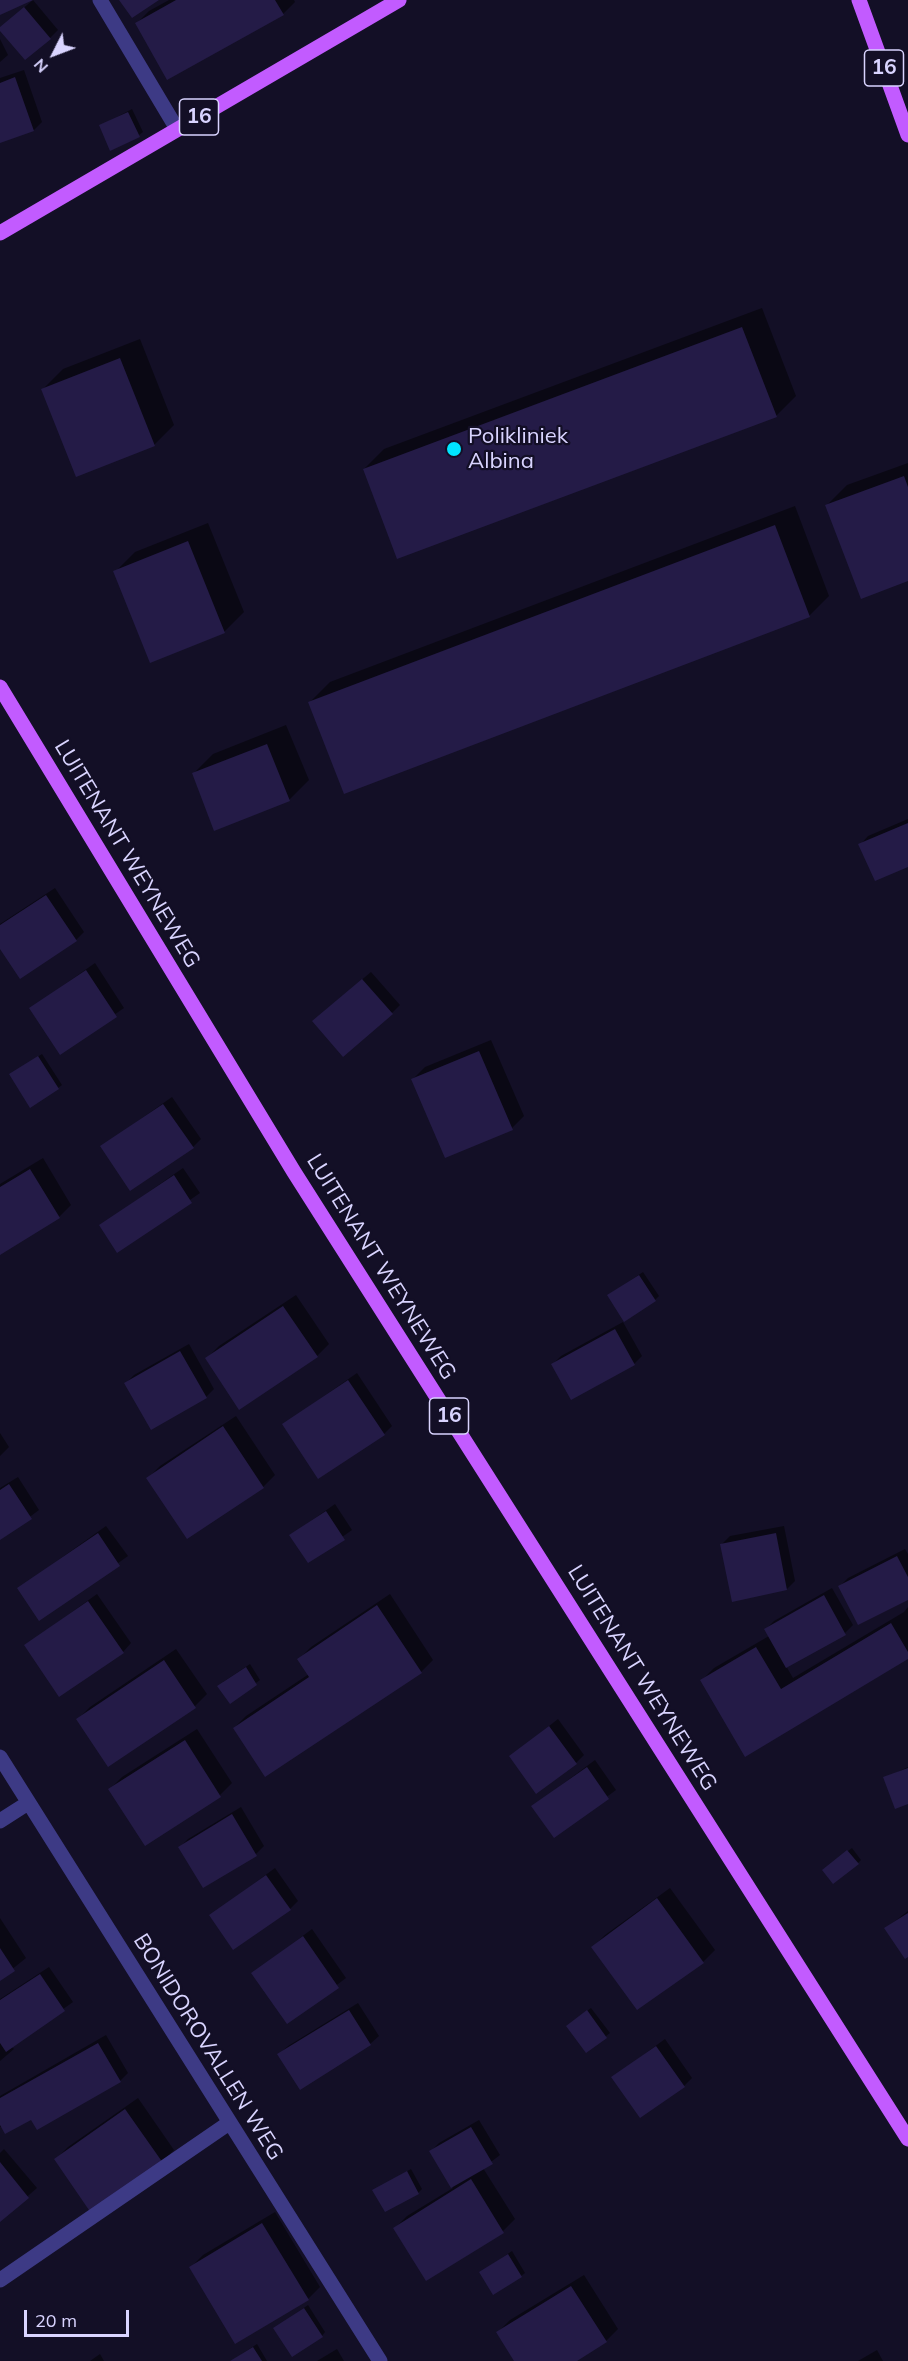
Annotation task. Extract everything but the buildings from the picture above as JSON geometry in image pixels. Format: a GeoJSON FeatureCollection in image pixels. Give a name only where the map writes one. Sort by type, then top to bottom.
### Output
{"type":"FeatureCollection","features":[{"type":"Feature","properties":{"kind":"main road","name":"16"},"geometry":{"type":"LineString","coordinates":[[0,233],[399,0]]}},
{"type":"Feature","properties":{"kind":"main road","name":"16"},"geometry":{"type":"LineString","coordinates":[[859,0],[908,135]]}},
{"type":"Feature","properties":{"kind":"main road","name":"LUITENANT WEYNEWEG"},"geometry":{"type":"LineString","coordinates":[[0,687],[294,1172],[908,2139]]}},
{"type":"Feature","properties":{"kind":"street"},"geometry":{"type":"LineString","coordinates":[[100,0],[177,129]]}},
{"type":"Feature","properties":{"kind":"street","name":"BONIDOROVALLEN WEG"},"geometry":{"type":"LineString","coordinates":[[0,1757],[380,2361]]}},
{"type":"Feature","properties":{"kind":"street"},"geometry":{"type":"LineString","coordinates":[[0,1821],[28,1803]]}},
{"type":"Feature","properties":{"kind":"street"},"geometry":{"type":"LineString","coordinates":[[0,2280],[229,2123]]}},
{"type":"Feature","properties":{"kind":"place","name":"Polikliniek Albina"},"geometry":{"type":"Point","coordinates":[454,449]}}]}
